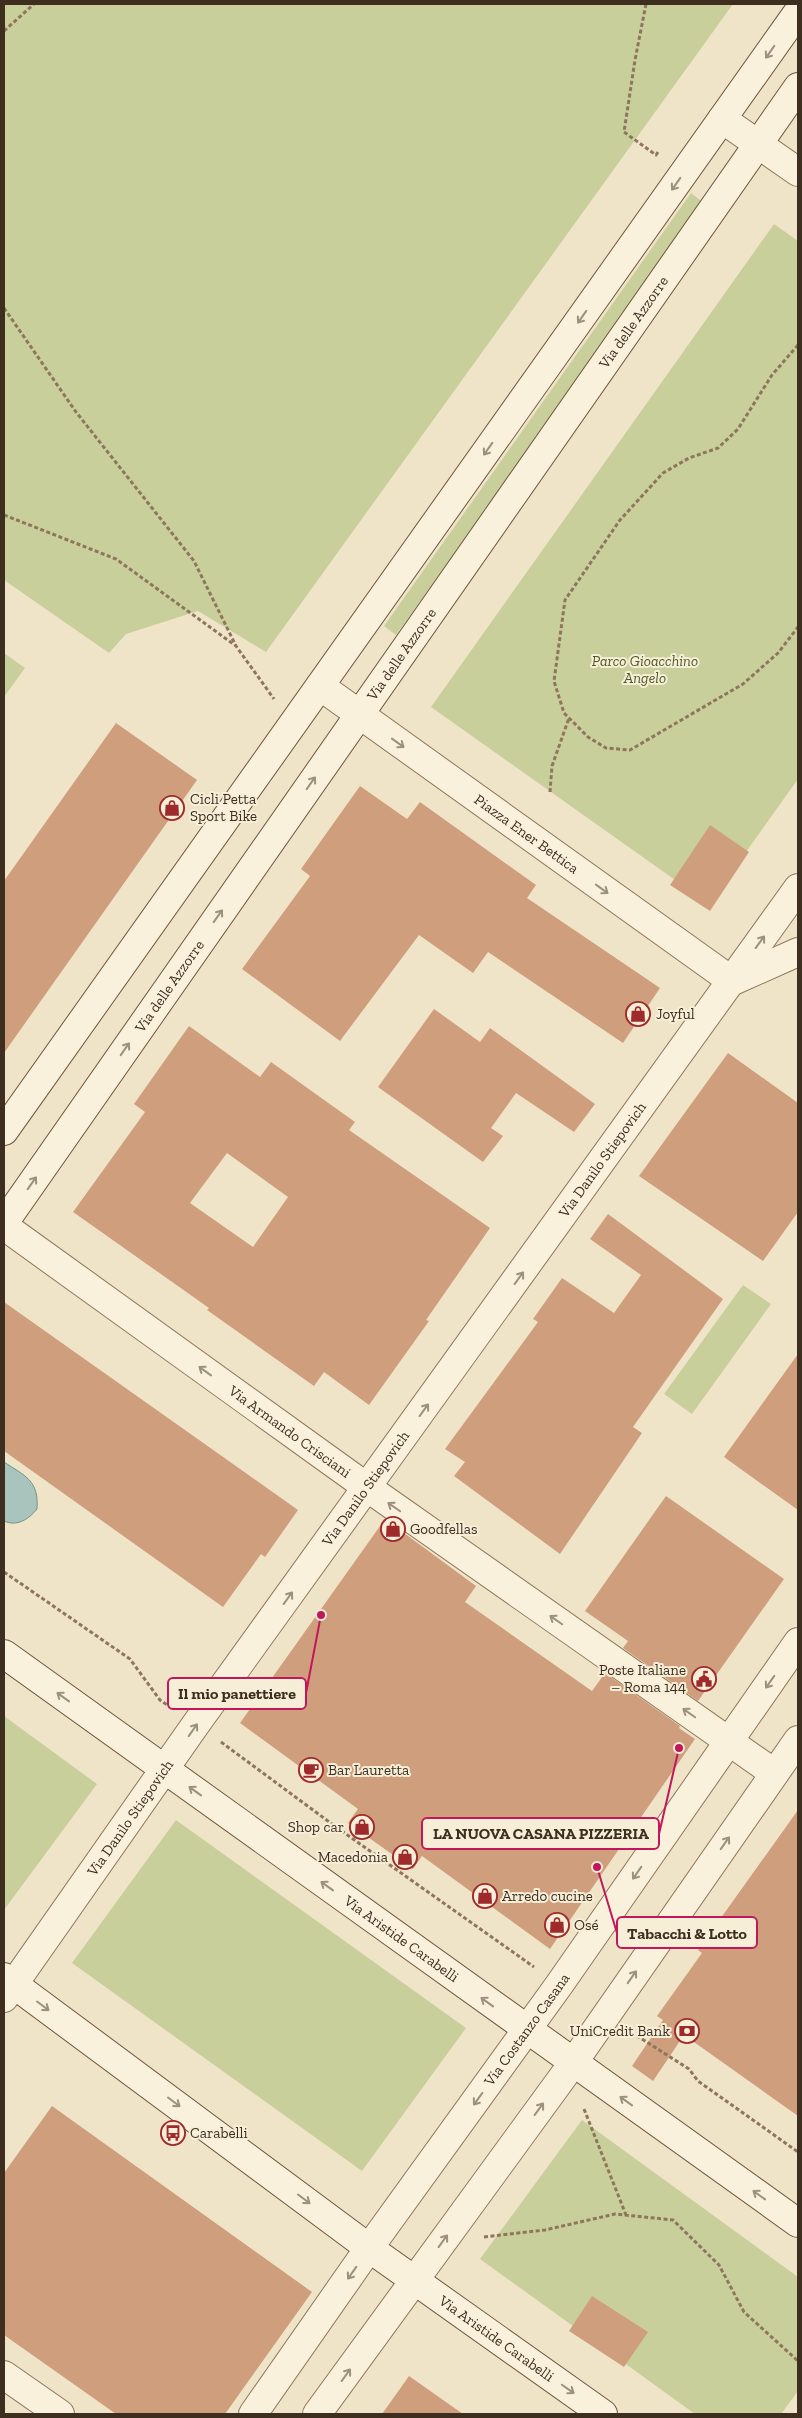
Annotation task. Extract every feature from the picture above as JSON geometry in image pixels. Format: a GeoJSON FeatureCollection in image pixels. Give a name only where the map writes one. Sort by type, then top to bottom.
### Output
{"type":"FeatureCollection","features":[{"type":"Feature","properties":{"kind":"street"},"geometry":{"type":"LineString","coordinates":[[4,1131],[798,12]]}},
{"type":"Feature","properties":{"kind":"street","name":"Via delle Azzorre"},"geometry":{"type":"LineString","coordinates":[[4,1224],[798,87]]}},
{"type":"Feature","properties":{"kind":"street"},"geometry":{"type":"LineString","coordinates":[[722,119],[798,172]]}},
{"type":"Feature","properties":{"kind":"street","name":"Piazza Ener Bettica"},"geometry":{"type":"LineString","coordinates":[[320,686],[732,982]]}},
{"type":"Feature","properties":{"kind":"street"},"geometry":{"type":"LineString","coordinates":[[732,982],[798,888]]}},
{"type":"Feature","properties":{"kind":"street"},"geometry":{"type":"LineString","coordinates":[[732,982],[798,952]]}},
{"type":"Feature","properties":{"kind":"street","name":"Via Danilo Stiepovich"},"geometry":{"type":"LineString","coordinates":[[7,1986],[165,1770],[196,1724],[732,982]]}},
{"type":"Feature","properties":{"kind":"street","name":"Via Armando Crisciani"},"geometry":{"type":"LineString","coordinates":[[4,1224],[368,1488],[774,1773]]}},
{"type":"Feature","properties":{"kind":"street","name":"Via Costanzo Casana"},"geometry":{"type":"LineString","coordinates":[[253,2414],[369,2248],[559,1985],[798,1642]]}},
{"type":"Feature","properties":{"kind":"street","name":"Via Aristide Carabelli"},"geometry":{"type":"LineString","coordinates":[[4,1654],[526,2031],[566,2072],[798,2224]]}},
{"type":"Feature","properties":{"kind":"street"},"geometry":{"type":"LineString","coordinates":[[317,2414],[566,2072],[798,1740]]}},
{"type":"Feature","properties":{"kind":"street","name":"Via Aristide Carabelli"},"geometry":{"type":"LineString","coordinates":[[7,1986],[369,2248],[603,2414]]}},
{"type":"Feature","properties":{"kind":"street"},"geometry":{"type":"LineString","coordinates":[[4,2375],[60,2414]]}},
{"type":"Feature","properties":{"kind":"path"},"geometry":{"type":"LineString","coordinates":[[4,31],[34,4]]}},
{"type":"Feature","properties":{"kind":"path"},"geometry":{"type":"LineString","coordinates":[[646,4],[634,60],[624,132],[656,155],[661,148]]}},
{"type":"Feature","properties":{"kind":"path"},"geometry":{"type":"LineString","coordinates":[[4,308],[76,412],[194,561],[236,646],[292,725]]}},
{"type":"Feature","properties":{"kind":"path"},"geometry":{"type":"LineString","coordinates":[[798,345],[772,375],[738,430],[718,448],[689,458],[663,473],[620,520],[565,600],[554,680],[564,713],[588,738],[606,748],[630,750],[744,684],[778,652],[798,627]]}},
{"type":"Feature","properties":{"kind":"path"},"geometry":{"type":"LineString","coordinates":[[4,515],[116,558],[236,646]]}},
{"type":"Feature","properties":{"kind":"path"},"geometry":{"type":"LineString","coordinates":[[550,792],[552,766],[569,718]]}},
{"type":"Feature","properties":{"kind":"path"},"geometry":{"type":"LineString","coordinates":[[4,1572],[130,1659],[160,1700],[559,1985]]}},
{"type":"Feature","properties":{"kind":"path"},"geometry":{"type":"LineString","coordinates":[[605,2016],[689,2069],[698,2081],[798,2152]]}},
{"type":"Feature","properties":{"kind":"path"},"geometry":{"type":"LineString","coordinates":[[566,2072],[584,2109],[626,2215]]}},
{"type":"Feature","properties":{"kind":"path"},"geometry":{"type":"LineString","coordinates":[[442,2241],[545,2230],[615,2214],[673,2220],[719,2265],[744,2312],[798,2361]]}},
{"type":"Feature","properties":{"kind":"green space"},"geometry":{"type":"Polygon","coordinates":[[[4,4],[733,4],[266,652],[198,611],[126,634],[109,653],[4,580],[4,4]]]}},
{"type":"Feature","properties":{"kind":"green space"},"geometry":{"type":"Polygon","coordinates":[[[691,193],[704,203],[396,635],[384,626],[691,193]]]}},
{"type":"Feature","properties":{"kind":"green space","name":"Parco Gioacchino Angelo"},"geometry":{"type":"Polygon","coordinates":[[[774,224],[798,241],[798,779],[709,904],[431,707],[774,224]]]}},
{"type":"Feature","properties":{"kind":"green space"},"geometry":{"type":"Polygon","coordinates":[[[4,653],[25,668],[4,697],[4,653]]]}},
{"type":"Feature","properties":{"kind":"green space"},"geometry":{"type":"Polygon","coordinates":[[[743,1285],[771,1304],[692,1414],[664,1394],[743,1285]]]}},
{"type":"Feature","properties":{"kind":"green space"},"geometry":{"type":"Polygon","coordinates":[[[4,1716],[97,1784],[4,1910],[4,1716]]]}},
{"type":"Feature","properties":{"kind":"green space"},"geometry":{"type":"Polygon","coordinates":[[[176,1820],[466,2028],[362,2171],[72,1963],[176,1820]]]}},
{"type":"Feature","properties":{"kind":"green space"},"geometry":{"type":"Polygon","coordinates":[[[582,2120],[798,2277],[798,2391],[781,2414],[695,2414],[480,2259],[582,2120]]]}},
{"type":"Feature","properties":{"kind":"water"},"geometry":{"type":"Polygon","coordinates":[[[4,1462],[24,1475],[36,1491],[37,1509],[26,1519],[14,1523],[4,1521],[4,1462]]]}},
{"type":"Feature","properties":{"kind":"building"},"geometry":{"type":"Polygon","coordinates":[[[116,723],[197,780],[4,1053],[4,881],[116,723]]]}},
{"type":"Feature","properties":{"kind":"building"},"geometry":{"type":"Polygon","coordinates":[[[360,786],[407,819],[420,802],[536,885],[527,898],[660,988],[623,1043],[488,952],[473,973],[419,935],[340,1041],[242,969],[310,876],[301,869],[360,786]]]}},
{"type":"Feature","properties":{"kind":"building"},"geometry":{"type":"Polygon","coordinates":[[[710,825],[749,852],[710,911],[670,885],[710,825]]]}},
{"type":"Feature","properties":{"kind":"building"},"geometry":{"type":"Polygon","coordinates":[[[434,1009],[480,1042],[490,1028],[595,1104],[574,1132],[516,1093],[491,1128],[503,1136],[483,1162],[378,1087],[434,1009]]]}},
{"type":"Feature","properties":{"kind":"building"},"geometry":{"type":"Polygon","coordinates":[[[189,1026],[260,1077],[271,1062],[355,1122],[349,1130],[490,1228],[426,1320],[429,1321],[369,1405],[324,1372],[314,1386],[207,1310],[209,1308],[73,1212],[145,1112],[134,1104],[189,1026]],[[227,1153],[190,1203],[253,1247],[288,1197],[227,1153]]]}},
{"type":"Feature","properties":{"kind":"building"},"geometry":{"type":"Polygon","coordinates":[[[728,1053],[798,1103],[798,1212],[763,1261],[639,1176],[728,1053]]]}},
{"type":"Feature","properties":{"kind":"building"},"geometry":{"type":"Polygon","coordinates":[[[608,1214],[723,1299],[633,1427],[642,1433],[560,1554],[454,1476],[465,1462],[445,1449],[538,1322],[533,1319],[562,1278],[614,1313],[641,1275],[590,1239],[608,1214]]]}},
{"type":"Feature","properties":{"kind":"building"},"geometry":{"type":"Polygon","coordinates":[[[4,1302],[298,1510],[265,1557],[261,1554],[223,1607],[4,1451],[4,1302]]]}},
{"type":"Feature","properties":{"kind":"building"},"geometry":{"type":"Polygon","coordinates":[[[798,1354],[798,1510],[724,1457],[798,1354]]]}},
{"type":"Feature","properties":{"kind":"building"},"geometry":{"type":"Polygon","coordinates":[[[666,1496],[784,1579],[698,1701],[623,1648],[628,1641],[585,1611],[666,1496]]]}},
{"type":"Feature","properties":{"kind":"building"},"geometry":{"type":"Polygon","coordinates":[[[385,1519],[476,1586],[465,1602],[592,1691],[605,1673],[680,1726],[679,1728],[695,1739],[550,1949],[422,1856],[413,1869],[348,1823],[358,1809],[240,1723],[385,1519]]]}},
{"type":"Feature","properties":{"kind":"building"},"geometry":{"type":"Polygon","coordinates":[[[798,1810],[798,2116],[684,2035],[653,2081],[632,2066],[663,2020],[657,2016],[702,1953],[698,1950],[798,1810]]]}},
{"type":"Feature","properties":{"kind":"building"},"geometry":{"type":"Polygon","coordinates":[[[52,2106],[312,2292],[225,2414],[116,2414],[4,2335],[4,2173],[52,2106]]]}},
{"type":"Feature","properties":{"kind":"building"},"geometry":{"type":"Polygon","coordinates":[[[592,2296],[648,2332],[624,2367],[569,2331],[592,2296]]]}},
{"type":"Feature","properties":{"kind":"building"},"geometry":{"type":"Polygon","coordinates":[[[409,2376],[463,2414],[382,2414],[409,2376]]]}},
{"type":"Feature","properties":{"kind":"place","name":"Cicli Petta Sport Bike"},"geometry":{"type":"Point","coordinates":[172,808]}},
{"type":"Feature","properties":{"kind":"place","name":"Joyful"},"geometry":{"type":"Point","coordinates":[638,1014]}},
{"type":"Feature","properties":{"kind":"place","name":"Goodfellas"},"geometry":{"type":"Point","coordinates":[393,1529]}},
{"type":"Feature","properties":{"kind":"place","name":"Il mio panettiere"},"geometry":{"type":"Point","coordinates":[321,1615]}},
{"type":"Feature","properties":{"kind":"place","name":"Poste Italiane – Roma 144"},"geometry":{"type":"Point","coordinates":[704,1679]}},
{"type":"Feature","properties":{"kind":"place","name":"LA NUOVA CASANA PIZZERIA"},"geometry":{"type":"Point","coordinates":[679,1748]}},
{"type":"Feature","properties":{"kind":"place","name":"Bar Lauretta"},"geometry":{"type":"Point","coordinates":[311,1770]}},
{"type":"Feature","properties":{"kind":"place","name":"Shop car"},"geometry":{"type":"Point","coordinates":[362,1827]}},
{"type":"Feature","properties":{"kind":"place","name":"Macedonia"},"geometry":{"type":"Point","coordinates":[405,1857]}},
{"type":"Feature","properties":{"kind":"place","name":"Tabacchi & Lotto"},"geometry":{"type":"Point","coordinates":[597,1867]}},
{"type":"Feature","properties":{"kind":"place","name":"Arredo cucine"},"geometry":{"type":"Point","coordinates":[485,1896]}},
{"type":"Feature","properties":{"kind":"place","name":"Osé"},"geometry":{"type":"Point","coordinates":[557,1925]}},
{"type":"Feature","properties":{"kind":"place","name":"UniCredit Bank"},"geometry":{"type":"Point","coordinates":[687,2031]}},
{"type":"Feature","properties":{"kind":"place","name":"Carabelli"},"geometry":{"type":"Point","coordinates":[173,2133]}}]}
